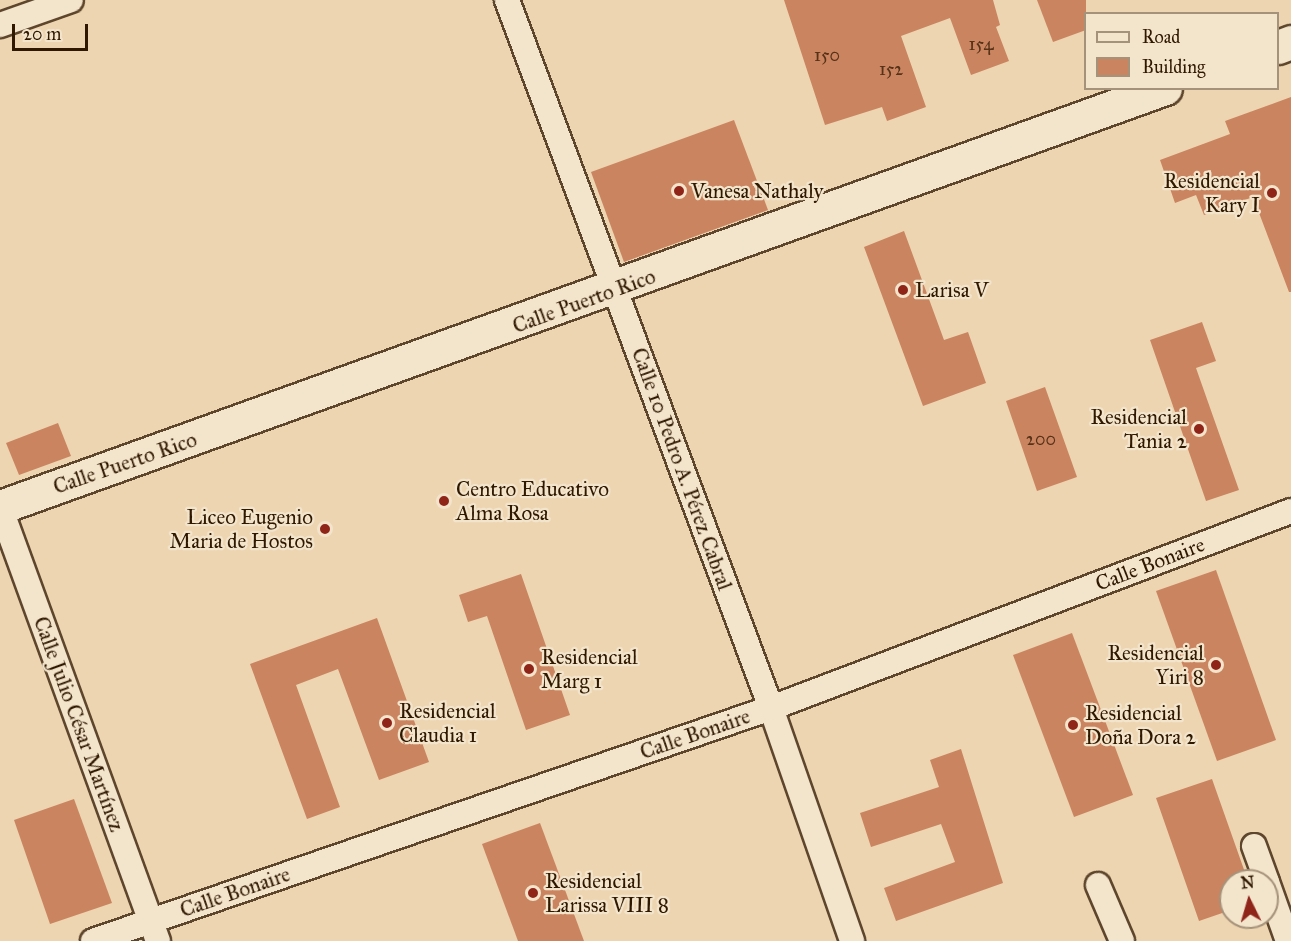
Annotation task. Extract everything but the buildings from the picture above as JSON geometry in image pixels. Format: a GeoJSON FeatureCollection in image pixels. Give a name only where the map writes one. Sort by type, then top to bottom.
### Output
{"type":"FeatureCollection","features":[{"type":"Feature","properties":{"kind":"street"},"geometry":{"type":"LineString","coordinates":[[0,25],[71,0]]}},
{"type":"Feature","properties":{"kind":"street","name":"Calle 10 Pedro A. Pérez Cabral"},"geometry":{"type":"LineString","coordinates":[[507,0],[771,708],[852,941]]}},
{"type":"Feature","properties":{"kind":"street","name":"Calle Puerto Rico"},"geometry":{"type":"LineString","coordinates":[[0,507],[615,290],[1160,90]]}},
{"type":"Feature","properties":{"kind":"street","name":"Calle Julio César Martínez"},"geometry":{"type":"LineString","coordinates":[[0,507],[155,931]]}},
{"type":"Feature","properties":{"kind":"street","name":"Calle Bonaire"},"geometry":{"type":"LineString","coordinates":[[93,941],[155,931],[771,708],[1291,511]]}},
{"type":"Feature","properties":{"kind":"street"},"geometry":{"type":"LineString","coordinates":[[1254,846],[1263,869]]}},
{"type":"Feature","properties":{"kind":"street"},"geometry":{"type":"LineString","coordinates":[[1098,885],[1122,941]]}},
{"type":"Feature","properties":{"kind":"street"},"geometry":{"type":"LineString","coordinates":[[1279,915],[1288,941]]}},
{"type":"Feature","properties":{"kind":"place","name":"Vanesa Nathaly"},"geometry":{"type":"Point","coordinates":[679,191]}},
{"type":"Feature","properties":{"kind":"place","name":"Residencial Kary I"},"geometry":{"type":"Point","coordinates":[1272,193]}},
{"type":"Feature","properties":{"kind":"place","name":"Larisa V"},"geometry":{"type":"Point","coordinates":[903,290]}},
{"type":"Feature","properties":{"kind":"place","name":"Residencial Tania 2"},"geometry":{"type":"Point","coordinates":[1199,429]}},
{"type":"Feature","properties":{"kind":"place","name":"Centro Educativo Alma Rosa"},"geometry":{"type":"Point","coordinates":[444,501]}},
{"type":"Feature","properties":{"kind":"place","name":"Liceo Eugenio Maria de Hostos"},"geometry":{"type":"Point","coordinates":[325,529]}},
{"type":"Feature","properties":{"kind":"place","name":"Residencial Yiri 8"},"geometry":{"type":"Point","coordinates":[1216,665]}},
{"type":"Feature","properties":{"kind":"place","name":"Residencial Marg 1"},"geometry":{"type":"Point","coordinates":[529,669]}},
{"type":"Feature","properties":{"kind":"place","name":"Residencial Claudia 1"},"geometry":{"type":"Point","coordinates":[387,723]}},
{"type":"Feature","properties":{"kind":"place","name":"Residencial Doña Dora 2"},"geometry":{"type":"Point","coordinates":[1073,725]}},
{"type":"Feature","properties":{"kind":"place","name":"Residencial Larissa VIII 8"},"geometry":{"type":"Point","coordinates":[533,893]}}]}
